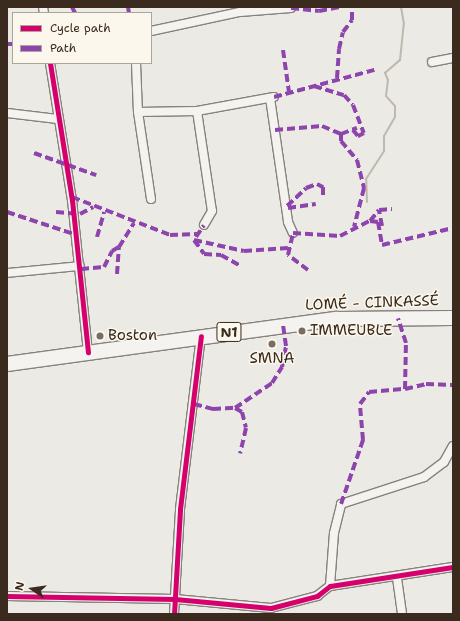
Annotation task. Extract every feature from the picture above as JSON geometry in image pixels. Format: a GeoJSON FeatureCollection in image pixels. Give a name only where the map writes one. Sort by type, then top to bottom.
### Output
{"type":"FeatureCollection","features":[{"type":"Feature","properties":{"kind":"highway","name":"LOMÉ - CINKASSÉ"},"geometry":{"type":"LineString","coordinates":[[7,364],[337,318],[453,318]]}},
{"type":"Feature","properties":{"kind":"street"},"geometry":{"type":"LineString","coordinates":[[152,31],[240,9],[291,8]]}},
{"type":"Feature","properties":{"kind":"street"},"geometry":{"type":"LineString","coordinates":[[432,62],[453,58]]}},
{"type":"Feature","properties":{"kind":"street"},"geometry":{"type":"LineString","coordinates":[[50,64],[80,266],[88,352]]}},
{"type":"Feature","properties":{"kind":"street"},"geometry":{"type":"LineString","coordinates":[[136,64],[138,112],[151,199]]}},
{"type":"Feature","properties":{"kind":"street"},"geometry":{"type":"LineString","coordinates":[[138,112],[197,111],[272,98],[288,222],[293,233]]}},
{"type":"Feature","properties":{"kind":"street"},"geometry":{"type":"LineString","coordinates":[[197,111],[212,211],[204,225]]}},
{"type":"Feature","properties":{"kind":"street"},"geometry":{"type":"LineString","coordinates":[[7,113],[58,119]]}},
{"type":"Feature","properties":{"kind":"street"},"geometry":{"type":"LineString","coordinates":[[7,273],[80,266]]}},
{"type":"Feature","properties":{"kind":"street"},"geometry":{"type":"LineString","coordinates":[[174,614],[180,509],[201,336]]}},
{"type":"Feature","properties":{"kind":"street"},"geometry":{"type":"LineString","coordinates":[[330,586],[336,518],[341,504],[424,477],[444,462],[453,446]]}},
{"type":"Feature","properties":{"kind":"street"},"geometry":{"type":"LineString","coordinates":[[7,596],[175,599],[271,608],[317,596],[330,586],[397,578],[453,567]]}},
{"type":"Feature","properties":{"kind":"street"},"geometry":{"type":"LineString","coordinates":[[397,578],[402,614]]}},
{"type":"Feature","properties":{"kind":"waterway"},"geometry":{"type":"LineString","coordinates":[[367,202],[366,179],[384,151],[384,136],[395,117],[395,106],[386,96],[388,80],[385,73],[400,60],[404,24],[401,7]]}},
{"type":"Feature","properties":{"kind":"marked path"},"geometry":{"type":"LineString","coordinates":[[72,7],[74,12]]}},
{"type":"Feature","properties":{"kind":"marked path"},"geometry":{"type":"LineString","coordinates":[[128,7],[129,12]]}},
{"type":"Feature","properties":{"kind":"marked path"},"geometry":{"type":"LineString","coordinates":[[291,8],[319,11],[340,7]]}},
{"type":"Feature","properties":{"kind":"marked path"},"geometry":{"type":"LineString","coordinates":[[337,78],[339,49],[343,32],[352,20],[352,7]]}},
{"type":"Feature","properties":{"kind":"marked path"},"geometry":{"type":"LineString","coordinates":[[7,44],[12,44]]}},
{"type":"Feature","properties":{"kind":"marked path"},"geometry":{"type":"LineString","coordinates":[[283,50],[289,92]]}},
{"type":"Feature","properties":{"kind":"marked path"},"geometry":{"type":"LineString","coordinates":[[274,97],[374,70]]}},
{"type":"Feature","properties":{"kind":"marked path"},"geometry":{"type":"LineString","coordinates":[[314,86],[344,95],[353,105],[364,133],[358,136],[353,130]]}},
{"type":"Feature","properties":{"kind":"marked path"},"geometry":{"type":"LineString","coordinates":[[275,130],[322,126],[341,134],[357,128]]}},
{"type":"Feature","properties":{"kind":"marked path"},"geometry":{"type":"LineString","coordinates":[[341,134],[341,141],[357,160],[364,188],[354,227]]}},
{"type":"Feature","properties":{"kind":"marked path"},"geometry":{"type":"LineString","coordinates":[[34,153],[96,175]]}},
{"type":"Feature","properties":{"kind":"marked path"},"geometry":{"type":"LineString","coordinates":[[287,206],[306,188],[317,184],[323,187],[323,195]]}},
{"type":"Feature","properties":{"kind":"marked path"},"geometry":{"type":"LineString","coordinates":[[72,197],[170,235],[197,234]]}},
{"type":"Feature","properties":{"kind":"marked path"},"geometry":{"type":"LineString","coordinates":[[288,208],[316,204]]}},
{"type":"Feature","properties":{"kind":"marked path"},"geometry":{"type":"LineString","coordinates":[[56,212],[80,214],[93,207]]}},
{"type":"Feature","properties":{"kind":"marked path"},"geometry":{"type":"LineString","coordinates":[[382,226],[379,210],[392,209]]}},
{"type":"Feature","properties":{"kind":"marked path"},"geometry":{"type":"LineString","coordinates":[[308,270],[288,255],[293,233],[340,236],[370,221],[379,210]]}},
{"type":"Feature","properties":{"kind":"marked path"},"geometry":{"type":"LineString","coordinates":[[7,212],[77,235]]}},
{"type":"Feature","properties":{"kind":"marked path"},"geometry":{"type":"LineString","coordinates":[[97,237],[104,212]]}},
{"type":"Feature","properties":{"kind":"marked path"},"geometry":{"type":"LineString","coordinates":[[370,221],[378,222],[382,245],[453,228]]}},
{"type":"Feature","properties":{"kind":"marked path"},"geometry":{"type":"LineString","coordinates":[[117,274],[119,247],[134,223]]}},
{"type":"Feature","properties":{"kind":"marked path"},"geometry":{"type":"LineString","coordinates":[[196,237],[204,225]]}},
{"type":"Feature","properties":{"kind":"marked path"},"geometry":{"type":"LineString","coordinates":[[194,240],[244,251],[288,248]]}},
{"type":"Feature","properties":{"kind":"marked path"},"geometry":{"type":"LineString","coordinates":[[194,240],[204,254],[221,255],[239,265]]}},
{"type":"Feature","properties":{"kind":"marked path"},"geometry":{"type":"LineString","coordinates":[[81,269],[104,267],[112,251],[119,247]]}},
{"type":"Feature","properties":{"kind":"marked path"},"geometry":{"type":"LineString","coordinates":[[341,504],[363,440],[360,404],[369,392],[405,389],[406,343],[398,318]]}},
{"type":"Feature","properties":{"kind":"marked path"},"geometry":{"type":"LineString","coordinates":[[235,408],[272,383],[282,367],[286,346],[283,325]]}},
{"type":"Feature","properties":{"kind":"marked path"},"geometry":{"type":"LineString","coordinates":[[405,389],[426,384],[453,385]]}},
{"type":"Feature","properties":{"kind":"marked path"},"geometry":{"type":"LineString","coordinates":[[194,404],[213,409],[235,408],[242,412],[246,428],[240,453]]}},
{"type":"Feature","properties":{"kind":"cycle path"},"geometry":{"type":"LineString","coordinates":[[50,64],[72,200],[88,352]]}},
{"type":"Feature","properties":{"kind":"cycle path"},"geometry":{"type":"LineString","coordinates":[[174,614],[180,509],[201,336]]}},
{"type":"Feature","properties":{"kind":"cycle path"},"geometry":{"type":"LineString","coordinates":[[7,596],[175,599],[271,608],[317,596],[330,586],[453,567]]}},
{"type":"Feature","properties":{"kind":"place","name":"IMMEUBLE"},"geometry":{"type":"Point","coordinates":[302,331]}},
{"type":"Feature","properties":{"kind":"place","name":"Boston"},"geometry":{"type":"Point","coordinates":[100,336]}},
{"type":"Feature","properties":{"kind":"place","name":"SMNA"},"geometry":{"type":"Point","coordinates":[272,344]}}]}
